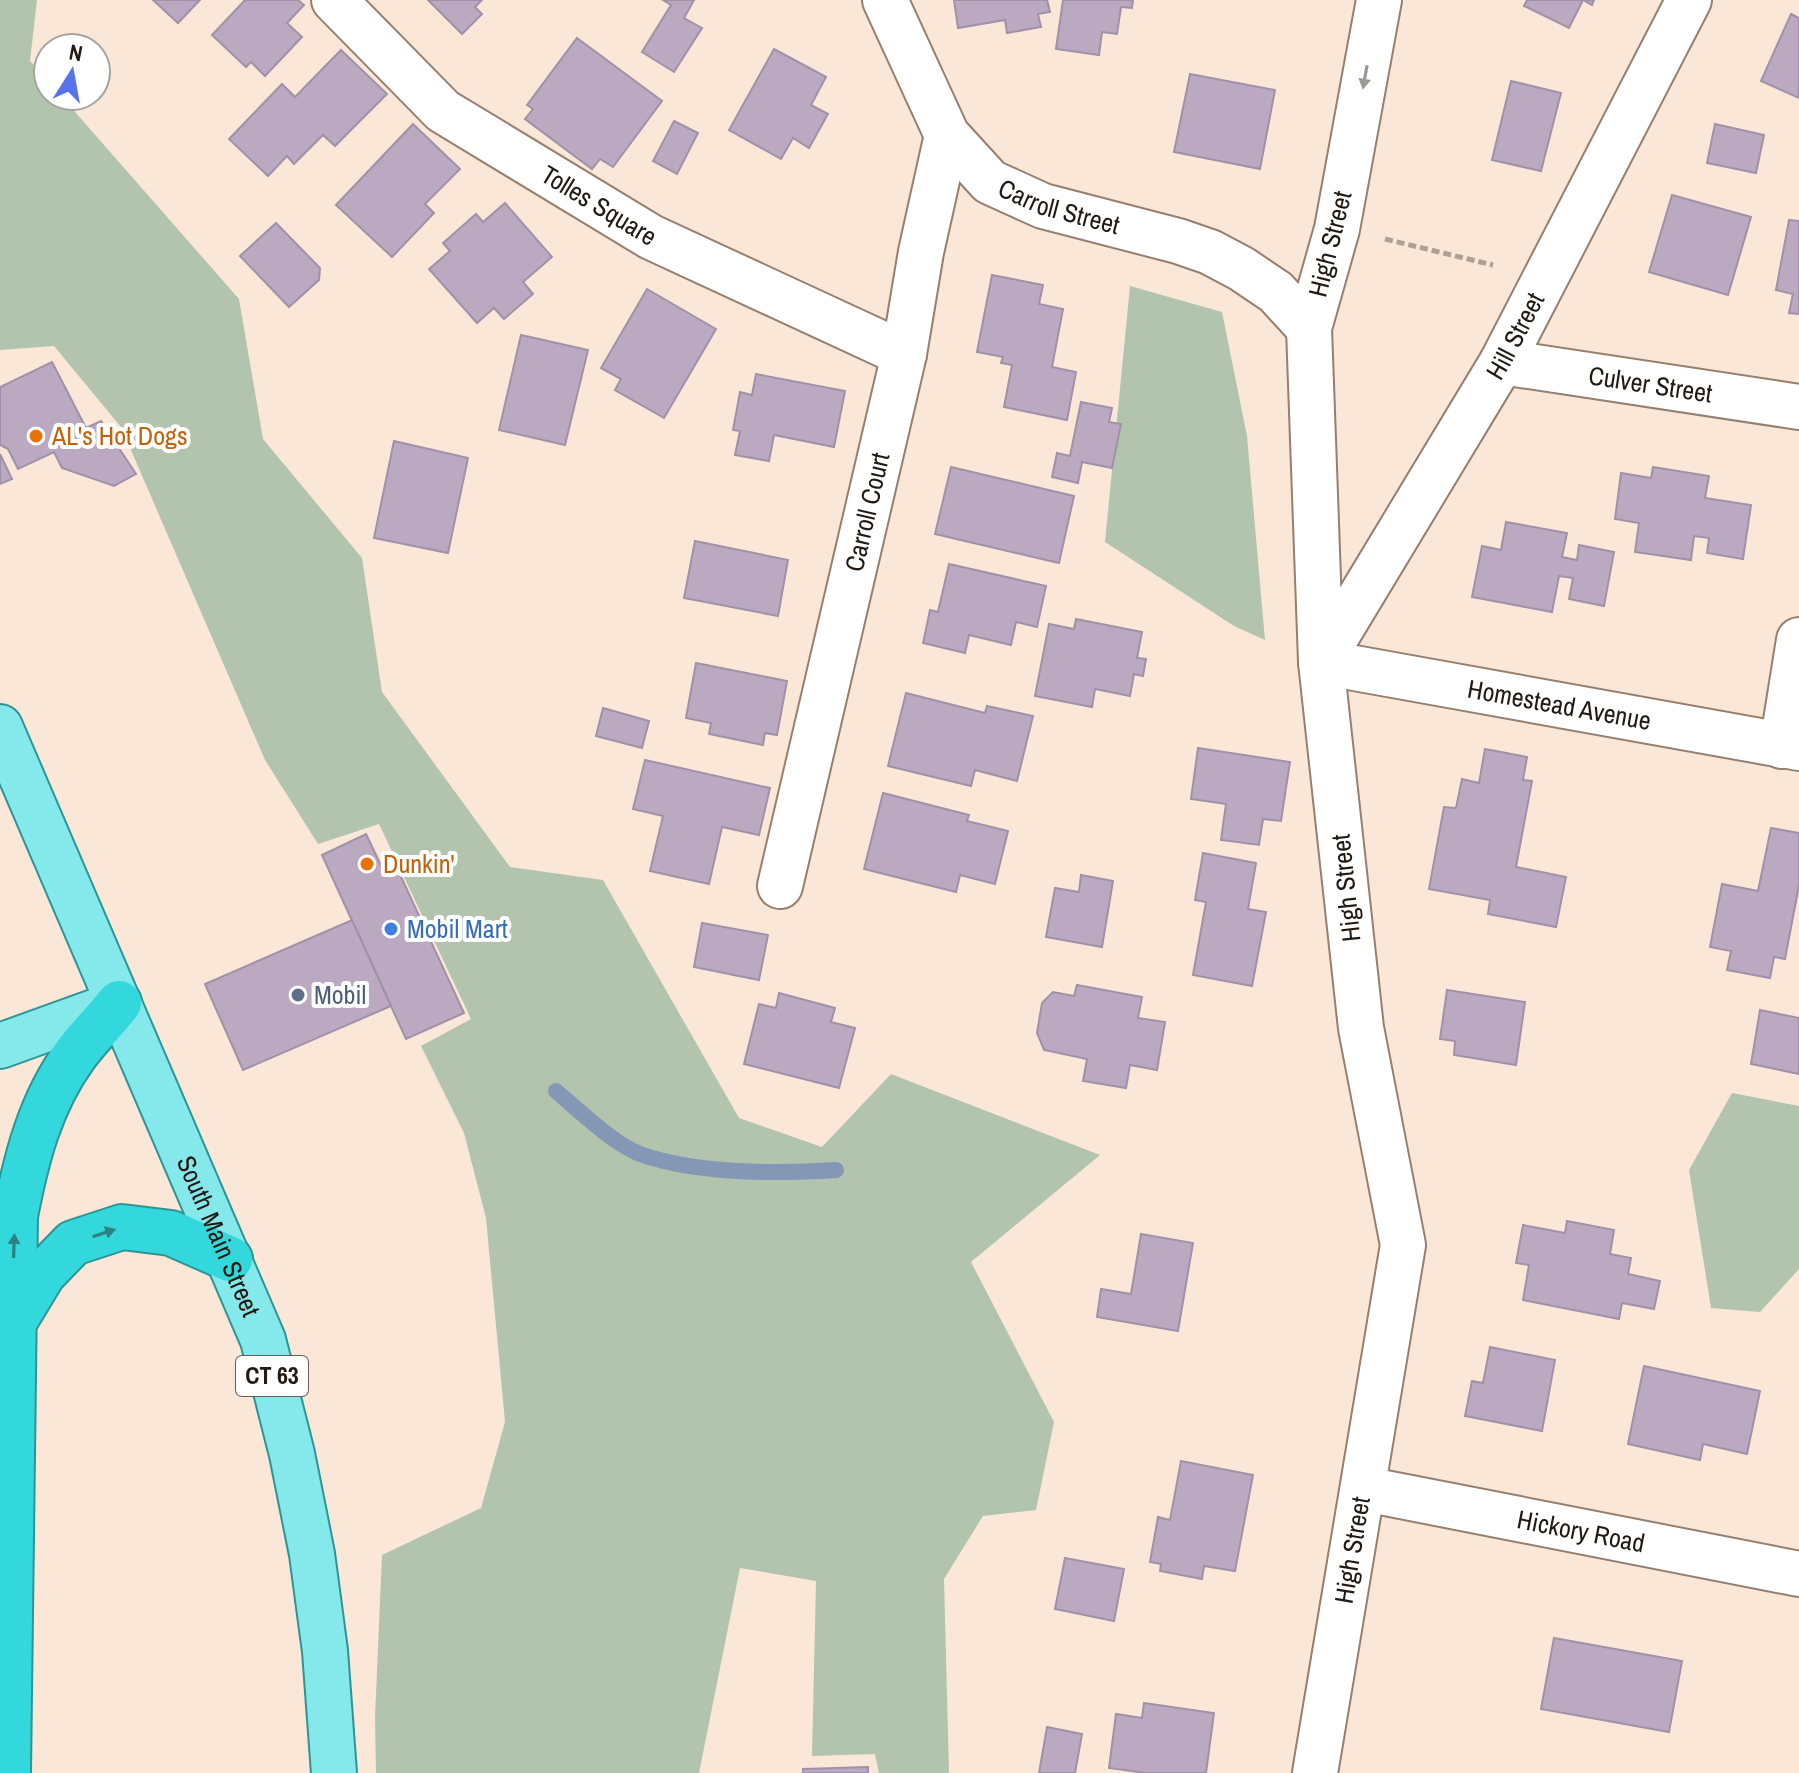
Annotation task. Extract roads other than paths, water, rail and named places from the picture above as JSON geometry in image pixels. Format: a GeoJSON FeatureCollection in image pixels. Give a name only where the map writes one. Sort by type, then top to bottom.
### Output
{"type":"FeatureCollection","features":[{"type":"Feature","properties":{"kind":"highway"},"geometry":{"type":"LineString","coordinates":[[8,1773],[15,1216],[29,1150],[48,1100],[74,1056],[119,1003]]}},
{"type":"Feature","properties":{"kind":"highway"},"geometry":{"type":"LineString","coordinates":[[12,1324],[43,1274],[73,1243],[122,1227],[171,1233],[230,1259]]}},
{"type":"Feature","properties":{"kind":"main road","name":"South Main Street"},"geometry":{"type":"LineString","coordinates":[[0,727],[263,1340],[292,1454],[309,1540],[325,1651],[334,1773]]}},
{"type":"Feature","properties":{"kind":"main road"},"geometry":{"type":"LineString","coordinates":[[0,1046],[119,1003]]}},
{"type":"Feature","properties":{"kind":"street","name":"Tolles Square"},"geometry":{"type":"LineString","coordinates":[[334,0],[443,111],[651,237],[904,354]]}},
{"type":"Feature","properties":{"kind":"street","name":"Carroll Street"},"geometry":{"type":"LineString","coordinates":[[885,0],[947,135],[990,182],[1043,206],[1210,252],[1276,292],[1309,328]]}},
{"type":"Feature","properties":{"kind":"street","name":"High Street"},"geometry":{"type":"LineString","coordinates":[[1315,1773],[1365,1489],[1403,1245],[1361,1028],[1321,662],[1309,328],[1337,229],[1379,0]]}},
{"type":"Feature","properties":{"kind":"street","name":"Hill Street"},"geometry":{"type":"LineString","coordinates":[[1321,662],[1502,362],[1689,0]]}},
{"type":"Feature","properties":{"kind":"street","name":"Carroll Court"},"geometry":{"type":"LineString","coordinates":[[780,886],[904,354],[921,252],[947,135]]}},
{"type":"Feature","properties":{"kind":"street","name":"Culver Street"},"geometry":{"type":"LineString","coordinates":[[1502,362],[1799,407]]}},
{"type":"Feature","properties":{"kind":"street"},"geometry":{"type":"LineString","coordinates":[[1790,747],[1799,640]]}},
{"type":"Feature","properties":{"kind":"street","name":"Homestead Avenue"},"geometry":{"type":"LineString","coordinates":[[1321,662],[1790,747]]}},
{"type":"Feature","properties":{"kind":"street","name":"Hickory Road"},"geometry":{"type":"LineString","coordinates":[[1365,1489],[1799,1574]]}},
{"type":"Feature","properties":{"kind":"waterway"},"geometry":{"type":"LineString","coordinates":[[556,1091],[619,1143],[662,1161],[737,1171],[836,1170]]}},
{"type":"Feature","properties":{"kind":"place","name":"AL's Hot Dogs"},"geometry":{"type":"Point","coordinates":[36,436]}},
{"type":"Feature","properties":{"kind":"place","name":"Dunkin'"},"geometry":{"type":"Point","coordinates":[367,864]}},
{"type":"Feature","properties":{"kind":"place","name":"Mobil Mart"},"geometry":{"type":"Point","coordinates":[391,929]}},
{"type":"Feature","properties":{"kind":"place","name":"Mobil"},"geometry":{"type":"Point","coordinates":[298,995]}}]}
